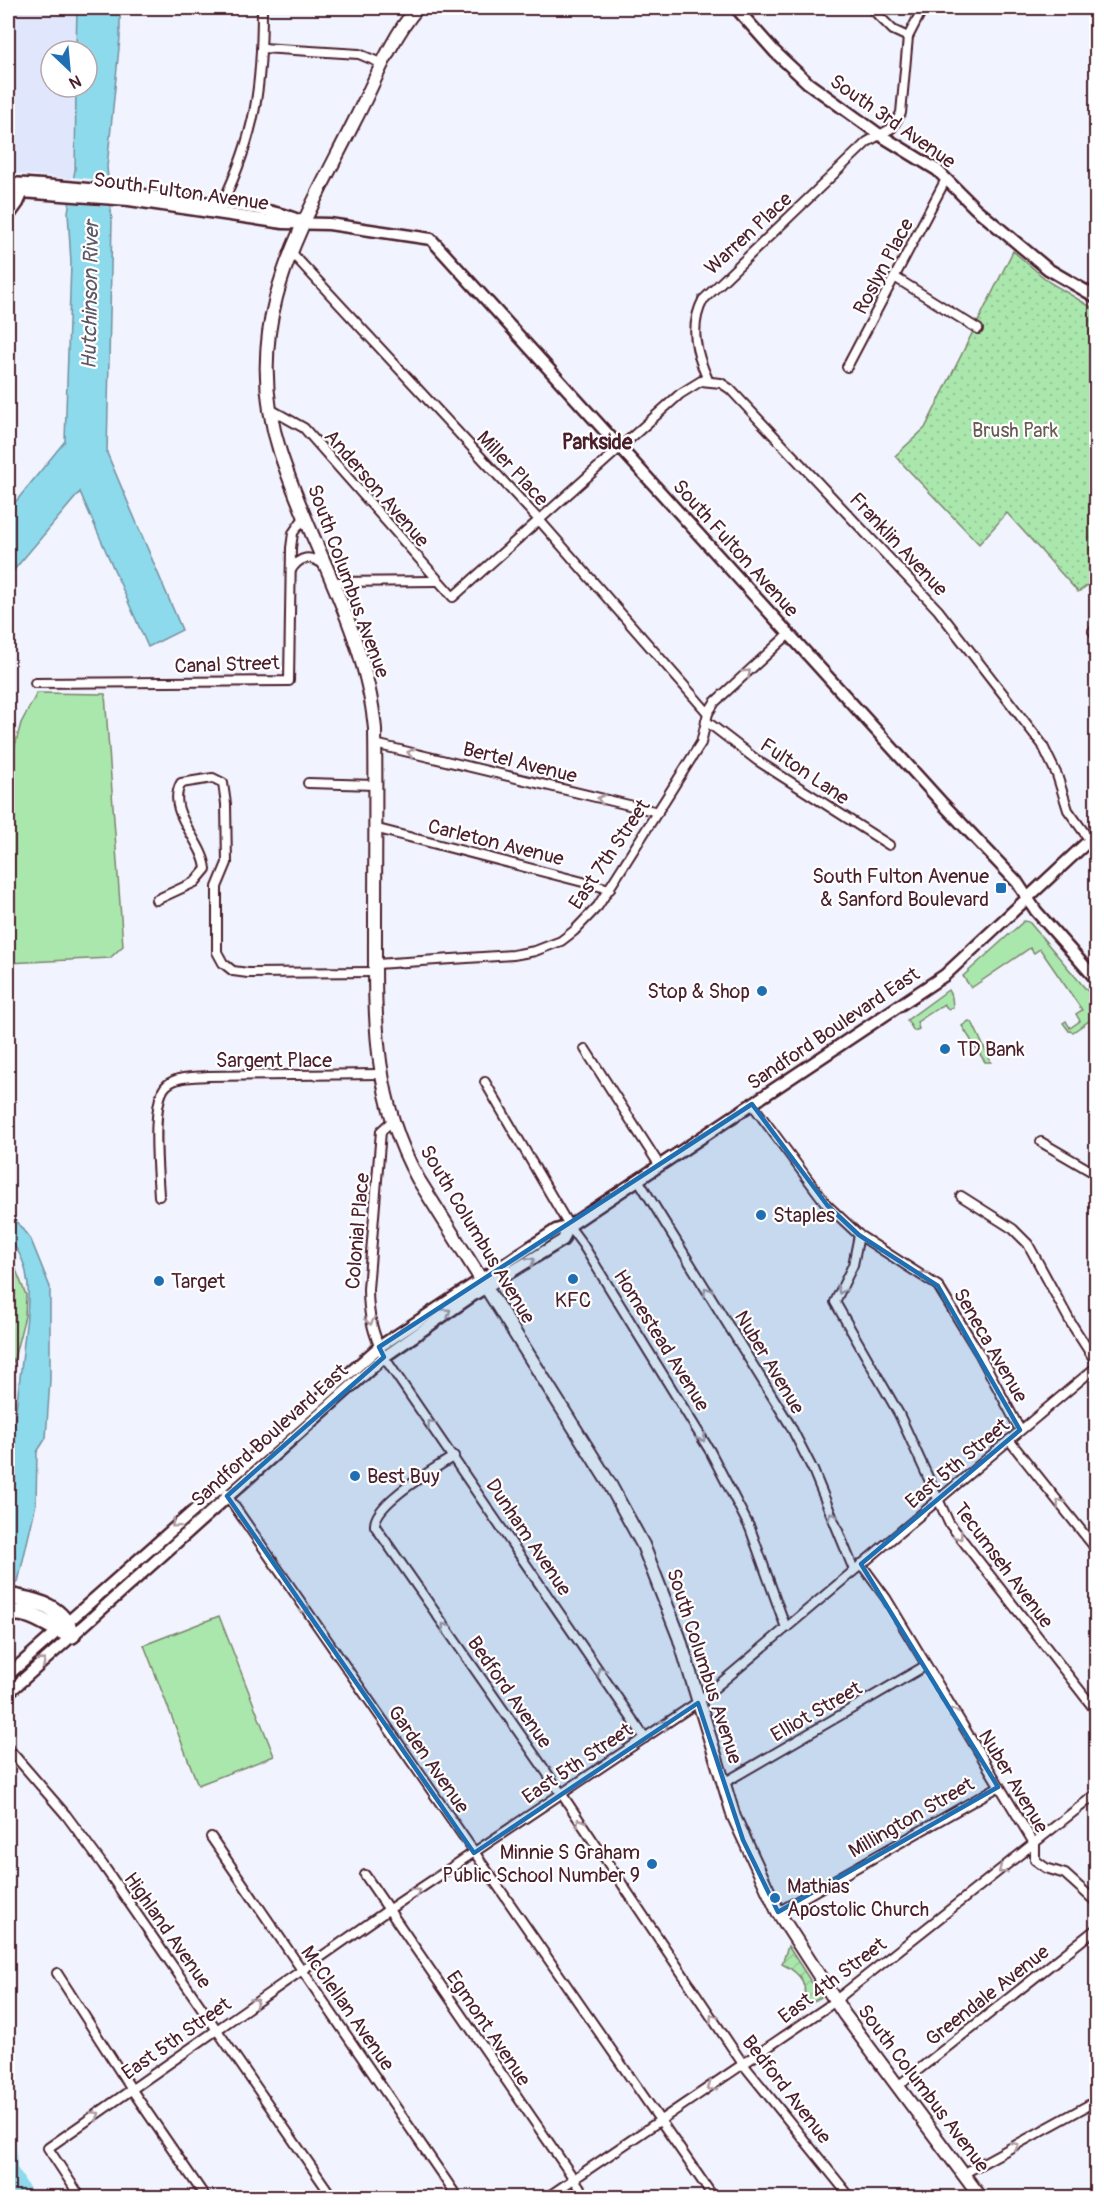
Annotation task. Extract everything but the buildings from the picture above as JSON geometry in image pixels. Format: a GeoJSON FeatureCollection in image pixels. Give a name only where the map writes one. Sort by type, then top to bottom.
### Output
{"type":"FeatureCollection","features":[{"type":"Feature","properties":{"kind":"highway"},"geometry":{"type":"LineString","coordinates":[[8,1596],[27,1606]]}},
{"type":"Feature","properties":{"kind":"highway"},"geometry":{"type":"LineString","coordinates":[[8,1613],[27,1606],[49,1607],[64,1629]]}},
{"type":"Feature","properties":{"kind":"main road","name":"South Columbus Avenue"},"geometry":{"type":"LineString","coordinates":[[417,8],[402,28],[383,64],[290,251],[270,331],[267,386],[280,453],[369,682],[375,744],[375,1030],[380,1074],[392,1121],[418,1179],[609,1483],[643,1545],[668,1605],[742,1840],[778,1912],[835,2001],[981,2198]]}},
{"type":"Feature","properties":{"kind":"street"},"geometry":{"type":"LineString","coordinates":[[220,209],[241,162],[255,118],[262,48],[262,8]]}},
{"type":"Feature","properties":{"kind":"street","name":"South 3rd Avenue"},"geometry":{"type":"LineString","coordinates":[[736,8],[794,72],[880,135],[916,155],[1048,269],[1096,297]]}},
{"type":"Feature","properties":{"kind":"street"},"geometry":{"type":"LineString","coordinates":[[871,8],[893,30],[908,37],[923,8]]}},
{"type":"Feature","properties":{"kind":"street","name":"Warren Place"},"geometry":{"type":"LineString","coordinates":[[708,380],[699,360],[695,334],[695,321],[703,300],[867,141],[892,129],[901,113],[908,37]]}},
{"type":"Feature","properties":{"kind":"street"},"geometry":{"type":"LineString","coordinates":[[262,48],[359,54],[383,64]]}},
{"type":"Feature","properties":{"kind":"street","name":"Roslyn Place"},"geometry":{"type":"LineString","coordinates":[[847,367],[896,278],[946,179]]}},
{"type":"Feature","properties":{"kind":"street"},"geometry":{"type":"LineString","coordinates":[[8,183],[25,187]]}},
{"type":"Feature","properties":{"kind":"street"},"geometry":{"type":"LineString","coordinates":[[8,190],[25,187]]}},
{"type":"Feature","properties":{"kind":"street"},"geometry":{"type":"LineString","coordinates":[[8,217],[25,187]]}},
{"type":"Feature","properties":{"kind":"street","name":"South Fulton Avenue"},"geometry":{"type":"LineString","coordinates":[[25,187],[129,197],[220,209],[283,223],[303,222],[431,239],[943,804],[991,853],[1096,979]]}},
{"type":"Feature","properties":{"kind":"street","name":"Miller Place"},"geometry":{"type":"LineString","coordinates":[[290,251],[540,521],[707,717]]}},
{"type":"Feature","properties":{"kind":"street"},"geometry":{"type":"LineString","coordinates":[[896,278],[978,328]]}},
{"type":"Feature","properties":{"kind":"street"},"geometry":{"type":"LineString","coordinates":[[540,521],[680,394],[694,384],[708,380]]}},
{"type":"Feature","properties":{"kind":"street","name":"Franklin Avenue"},"geometry":{"type":"LineString","coordinates":[[708,380],[721,383],[730,389],[938,610],[1042,744],[1057,775],[1068,810],[1094,841]]}},
{"type":"Feature","properties":{"kind":"street","name":"Anderson Avenue"},"geometry":{"type":"LineString","coordinates":[[270,409],[304,428],[436,581],[453,597],[540,521]]}},
{"type":"Feature","properties":{"kind":"street","name":"Canal Street"},"geometry":{"type":"LineString","coordinates":[[35,682],[288,681],[293,533],[306,516]]}},
{"type":"Feature","properties":{"kind":"street"},"geometry":{"type":"LineString","coordinates":[[290,571],[296,562],[306,557],[315,558],[325,565]]}},
{"type":"Feature","properties":{"kind":"street"},"geometry":{"type":"LineString","coordinates":[[332,582],[436,581]]}},
{"type":"Feature","properties":{"kind":"street","name":"East 7th Street"},"geometry":{"type":"LineString","coordinates":[[156,900],[195,882],[206,869],[205,858],[177,806],[175,793],[180,783],[213,778],[223,783],[226,804],[227,863],[217,887],[218,952],[223,963],[233,971],[248,973],[375,968],[513,955],[535,951],[561,941],[574,932],[610,889],[701,743],[707,717],[715,702],[789,634]]}},
{"type":"Feature","properties":{"kind":"street","name":"Fulton Lane"},"geometry":{"type":"LineString","coordinates":[[707,717],[758,761],[889,845]]}},
{"type":"Feature","properties":{"kind":"street","name":"Bertel Avenue"},"geometry":{"type":"LineString","coordinates":[[375,744],[658,812]]}},
{"type":"Feature","properties":{"kind":"street"},"geometry":{"type":"LineString","coordinates":[[308,783],[375,785]]}},
{"type":"Feature","properties":{"kind":"street","name":"Carleton Avenue"},"geometry":{"type":"LineString","coordinates":[[374,828],[610,889]]}},
{"type":"Feature","properties":{"kind":"street","name":"Sandford Boulevard East"},"geometry":{"type":"LineString","coordinates":[[224,1491],[379,1347],[483,1283],[563,1240],[569,1226],[945,975],[1027,897],[1041,888],[1094,841]]}},
{"type":"Feature","properties":{"kind":"street"},"geometry":{"type":"LineString","coordinates":[[585,1048],[660,1166]]}},
{"type":"Feature","properties":{"kind":"street","name":"Sargent Place"},"geometry":{"type":"LineString","coordinates":[[159,1196],[158,1100],[169,1083],[182,1078],[208,1076],[380,1074]]}},
{"type":"Feature","properties":{"kind":"street","name":"Homestead Avenue"},"geometry":{"type":"LineString","coordinates":[[485,1082],[569,1226],[584,1245],[710,1450],[750,1528],[786,1628]]}},
{"type":"Feature","properties":{"kind":"street","name":"Seneca Avenue"},"geometry":{"type":"LineString","coordinates":[[752,1104],[827,1205],[859,1235],[938,1286],[979,1353],[1020,1430]]}},
{"type":"Feature","properties":{"kind":"street","name":"Colonial Place"},"geometry":{"type":"LineString","coordinates":[[384,1358],[370,1325],[368,1289],[381,1131],[392,1121]]}},
{"type":"Feature","properties":{"kind":"street"},"geometry":{"type":"LineString","coordinates":[[1041,1142],[1096,1174]]}},
{"type":"Feature","properties":{"kind":"street","name":"Nuber Avenue"},"geometry":{"type":"LineString","coordinates":[[639,1181],[790,1425],[813,1470],[854,1570]]}},
{"type":"Feature","properties":{"kind":"street"},"geometry":{"type":"LineString","coordinates":[[961,1196],[1013,1230],[1034,1253],[1071,1323],[1096,1362]]}},
{"type":"Feature","properties":{"kind":"street","name":"Tecumseh Avenue"},"geometry":{"type":"LineString","coordinates":[[859,1235],[853,1264],[835,1302],[899,1414],[949,1523],[1096,1711]]}},
{"type":"Feature","properties":{"kind":"street","name":"Sandford Boulevard East"},"geometry":{"type":"LineString","coordinates":[[8,1675],[384,1358],[483,1283]]}},
{"type":"Feature","properties":{"kind":"street","name":"Dunham Avenue"},"geometry":{"type":"LineString","coordinates":[[384,1358],[454,1456],[645,1738]]}},
{"type":"Feature","properties":{"kind":"street","name":"East 5th Street"},"geometry":{"type":"LineString","coordinates":[[81,2198],[48,2148],[388,1910],[698,1702],[1096,1367]]}},
{"type":"Feature","properties":{"kind":"street"},"geometry":{"type":"LineString","coordinates":[[1009,1440],[1096,1549]]}},
{"type":"Feature","properties":{"kind":"street","name":"Bedford Avenue"},"geometry":{"type":"LineString","coordinates":[[454,1456],[388,1502],[378,1513],[375,1526],[561,1793],[744,2064],[851,2198]]}},
{"type":"Feature","properties":{"kind":"street","name":"Garden Avenue"},"geometry":{"type":"LineString","coordinates":[[224,1491],[714,2198]]}},
{"type":"Feature","properties":{"kind":"street","name":"Nuber Avenue"},"geometry":{"type":"LineString","coordinates":[[861,1564],[886,1598],[1035,1845],[1035,1860],[1046,1868],[1065,1874],[1096,1902]]}},
{"type":"Feature","properties":{"kind":"street","name":"Sandford Boulevard East"},"geometry":{"type":"LineString","coordinates":[[8,1693],[64,1629]]}},
{"type":"Feature","properties":{"kind":"street","name":"Elliot Street"},"geometry":{"type":"LineString","coordinates":[[723,1784],[926,1666]]}},
{"type":"Feature","properties":{"kind":"street","name":"Highland Avenue"},"geometry":{"type":"LineString","coordinates":[[8,1749],[78,1832],[333,2198]]}},
{"type":"Feature","properties":{"kind":"street","name":"Millington Street"},"geometry":{"type":"LineString","coordinates":[[778,1912],[998,1787]]}},
{"type":"Feature","properties":{"kind":"street","name":"East 4th Street"},"geometry":{"type":"LineString","coordinates":[[546,2198],[835,2001],[1035,1845],[1096,1794]]}},
{"type":"Feature","properties":{"kind":"street","name":"McClellan Avenue"},"geometry":{"type":"LineString","coordinates":[[211,1837],[458,2198]]}},
{"type":"Feature","properties":{"kind":"street","name":"Egmont Avenue"},"geometry":{"type":"LineString","coordinates":[[365,1875],[587,2198]]}},
{"type":"Feature","properties":{"kind":"street","name":"Greendale Avenue"},"geometry":{"type":"LineString","coordinates":[[898,2086],[1096,1929]]}},
{"type":"Feature","properties":{"kind":"street"},"geometry":{"type":"LineString","coordinates":[[57,1973],[132,2090],[206,2198]]}},
{"type":"Feature","properties":{"kind":"street"},"geometry":{"type":"LineString","coordinates":[[963,2174],[1096,2101]]}},
{"type":"Feature","properties":{"kind":"highlighted area"},"geometry":{"type":"Polygon","coordinates":[[[752,1104],[827,1205],[859,1235],[938,1286],[1020,1430],[861,1564],[998,1787],[778,1912],[743,1840],[698,1703],[474,1853],[227,1496],[384,1357],[379,1347],[752,1104]]]}},
{"type":"Feature","properties":{"kind":"shaded area"},"geometry":{"type":"Polygon","coordinates":[[[8,8],[77,8],[76,39],[39,39],[39,99],[76,99],[73,179],[13,173],[8,186],[8,8]]]}},
{"type":"Feature","properties":{"kind":"green space","name":"Brush Park"},"geometry":{"type":"Polygon","coordinates":[[[1013,251],[1049,282],[1096,310],[1096,579],[1078,592],[1007,513],[979,544],[895,456],[925,428],[1013,251]]]}},
{"type":"Feature","properties":{"kind":"green space"},"geometry":{"type":"Polygon","coordinates":[[[37,693],[105,694],[123,946],[110,958],[8,963],[8,772],[21,723],[37,693]]]}},
{"type":"Feature","properties":{"kind":"green space"},"geometry":{"type":"Polygon","coordinates":[[[1024,921],[1029,922],[1096,1001],[1096,1016],[1073,1032],[1069,1031],[1063,1023],[1066,1021],[1070,1028],[1080,1021],[1076,1014],[1082,1010],[1040,949],[1034,953],[1030,948],[971,988],[963,976],[1024,921]]]}},
{"type":"Feature","properties":{"kind":"green space"},"geometry":{"type":"Polygon","coordinates":[[[948,990],[952,997],[953,1007],[948,1009],[944,1004],[917,1022],[919,1029],[914,1031],[907,1020],[948,990]]]}},
{"type":"Feature","properties":{"kind":"green space"},"geometry":{"type":"Polygon","coordinates":[[[969,1021],[973,1024],[991,1062],[985,1062],[962,1026],[969,1021]]]}},
{"type":"Feature","properties":{"kind":"green space"},"geometry":{"type":"Polygon","coordinates":[[[8,1250],[26,1295],[25,1316],[11,1370],[8,1408],[8,1250]]]}},
{"type":"Feature","properties":{"kind":"green space"},"geometry":{"type":"Polygon","coordinates":[[[219,1616],[274,1756],[198,1785],[144,1645],[219,1616]]]}},
{"type":"Feature","properties":{"kind":"green space"},"geometry":{"type":"Polygon","coordinates":[[[788,1946],[821,1997],[801,2010],[799,2007],[804,1993],[802,1981],[795,1972],[782,1964],[788,1946]]]}},
{"type":"Feature","properties":{"kind":"water"},"geometry":{"type":"Polygon","coordinates":[[[77,8],[120,8],[120,38],[107,167],[112,221],[107,453],[182,630],[148,647],[80,492],[8,577],[8,511],[65,441],[71,263],[68,212],[75,169],[76,99],[99,99],[99,39],[76,39],[77,8]]]}},
{"type":"Feature","properties":{"kind":"water"},"geometry":{"type":"Polygon","coordinates":[[[8,1211],[31,1240],[50,1287],[50,1380],[46,1438],[37,1452],[36,1504],[18,1582],[8,1581],[8,1527],[14,1428],[28,1293],[24,1264],[18,1251],[8,1239],[8,1211]]]}},
{"type":"Feature","properties":{"kind":"pier"},"geometry":{"type":"Polygon","coordinates":[[[71,177],[111,181],[114,207],[67,203],[71,177]]]}},
{"type":"Feature","properties":{"kind":"waterway","name":"Hutchinson River"},"geometry":{"type":"LineString","coordinates":[[8,2144],[9,2170],[26,2198]]}},
{"type":"Feature","properties":{"kind":"place","name":"South Fulton Avenue & Sanford Boulevard"},"geometry":{"type":"Point","coordinates":[1001,888]}},
{"type":"Feature","properties":{"kind":"place","name":"Stop & Shop"},"geometry":{"type":"Point","coordinates":[762,991]}},
{"type":"Feature","properties":{"kind":"place","name":"TD Bank"},"geometry":{"type":"Point","coordinates":[945,1049]}},
{"type":"Feature","properties":{"kind":"place","name":"Staples"},"geometry":{"type":"Point","coordinates":[761,1215]}},
{"type":"Feature","properties":{"kind":"place","name":"KFC"},"geometry":{"type":"Point","coordinates":[573,1279]}},
{"type":"Feature","properties":{"kind":"place","name":"Target"},"geometry":{"type":"Point","coordinates":[159,1281]}},
{"type":"Feature","properties":{"kind":"place","name":"Best Buy"},"geometry":{"type":"Point","coordinates":[355,1476]}},
{"type":"Feature","properties":{"kind":"place","name":"Minnie S Graham Public School Number 9"},"geometry":{"type":"Point","coordinates":[652,1864]}},
{"type":"Feature","properties":{"kind":"place","name":"Mathias Apostolic Church"},"geometry":{"type":"Point","coordinates":[775,1898]}},
{"type":"Feature","properties":{"kind":"district","name":"Parkside"},"geometry":{"type":"Point","coordinates":[597,442]}}]}
